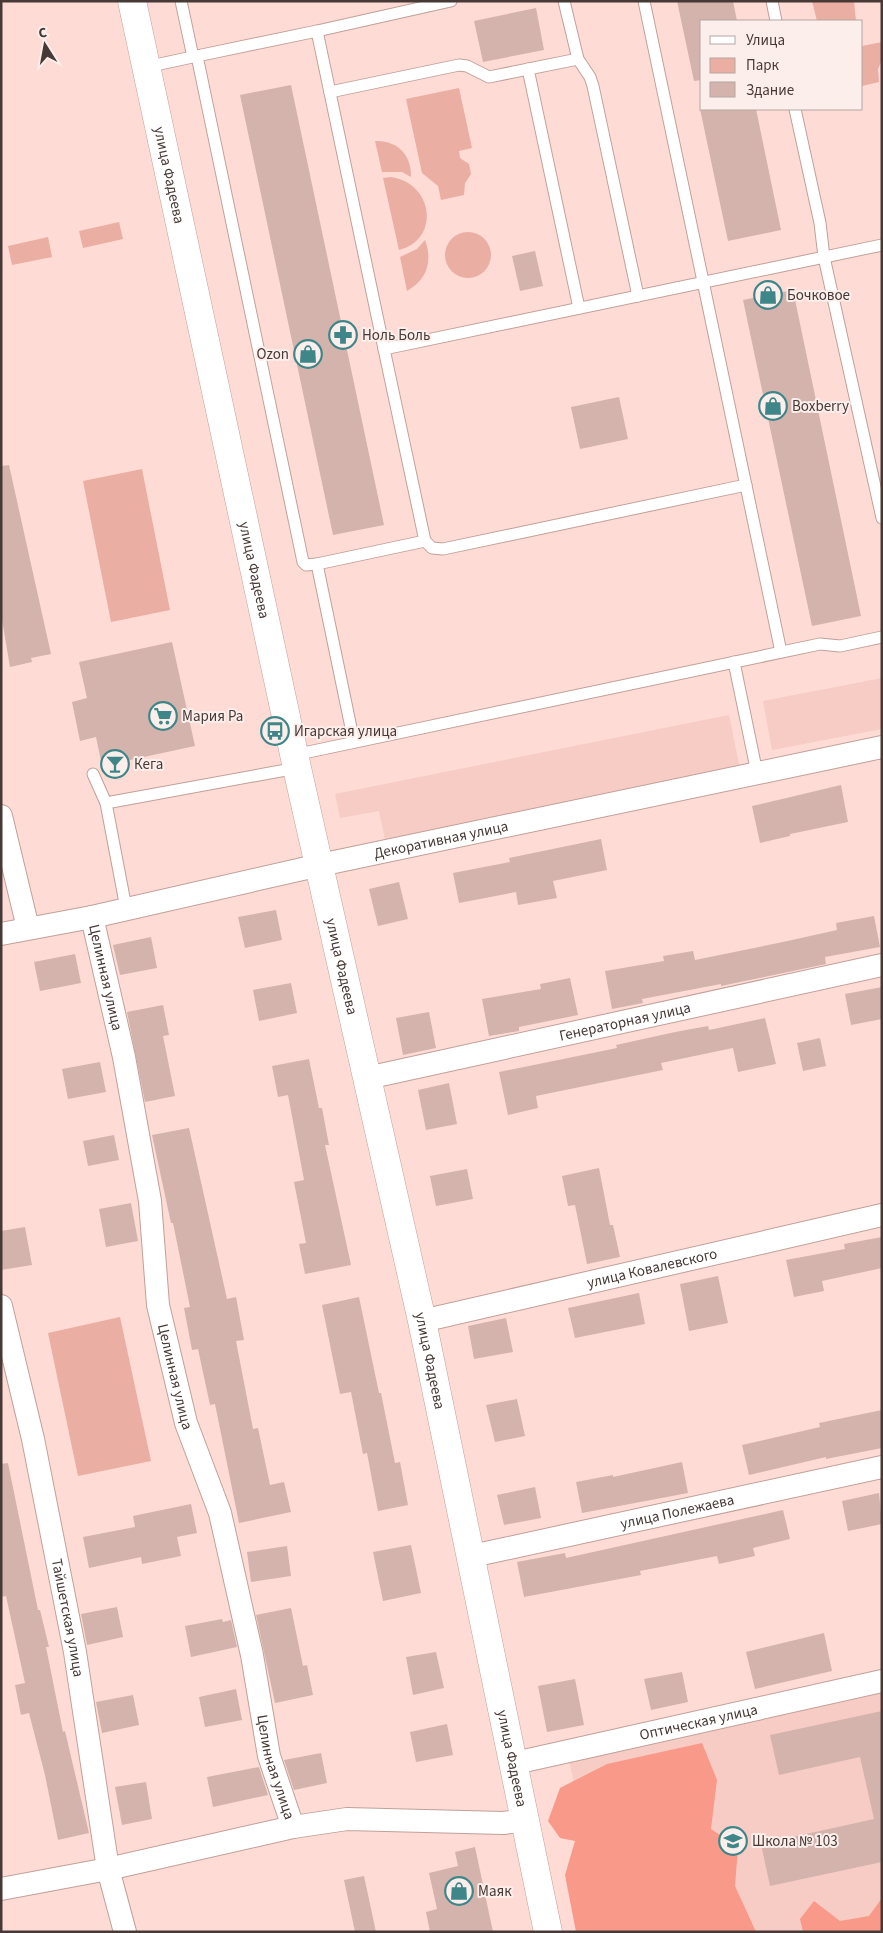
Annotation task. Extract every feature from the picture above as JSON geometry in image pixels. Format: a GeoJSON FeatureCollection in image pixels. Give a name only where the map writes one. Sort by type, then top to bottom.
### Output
{"type":"FeatureCollection","features":[{"type":"Feature","properties":{"kind":"street","name":"улица Фадеева"},"geometry":{"type":"LineString","coordinates":[[132,1],[295,762],[320,865],[422,1320],[515,1763],[548,1932]]}},
{"type":"Feature","properties":{"kind":"street","name":"Декоративная улица"},"geometry":{"type":"LineString","coordinates":[[1,934],[92,917],[320,865],[882,748]]}},
{"type":"Feature","properties":{"kind":"street"},"geometry":{"type":"LineString","coordinates":[[1,816],[28,928]]}},
{"type":"Feature","properties":{"kind":"street","name":"Целинная улица"},"geometry":{"type":"LineString","coordinates":[[92,917],[124,1057],[150,1200],[158,1305],[186,1423],[220,1513],[252,1655],[269,1756],[293,1827]]}},
{"type":"Feature","properties":{"kind":"street","name":"Генераторная улица"},"geometry":{"type":"LineString","coordinates":[[367,1078],[882,965]]}},
{"type":"Feature","properties":{"kind":"street","name":"улица Ковалевского"},"geometry":{"type":"LineString","coordinates":[[422,1320],[882,1214]]}},
{"type":"Feature","properties":{"kind":"street","name":"Тайшетская улица"},"geometry":{"type":"LineString","coordinates":[[1,1306],[33,1438],[75,1652],[108,1869],[124,1932]]}},
{"type":"Feature","properties":{"kind":"street","name":"улица Полежаева"},"geometry":{"type":"LineString","coordinates":[[472,1556],[882,1467]]}},
{"type":"Feature","properties":{"kind":"street","name":"Оптическая улица"},"geometry":{"type":"LineString","coordinates":[[515,1763],[882,1681]]}},
{"type":"Feature","properties":{"kind":"street"},"geometry":{"type":"LineString","coordinates":[[1,1889],[108,1869],[293,1827],[347,1819],[503,1823],[525,1820]]}},
{"type":"Feature","properties":{"kind":"lane"},"geometry":{"type":"LineString","coordinates":[[181,1],[195,57],[303,562],[306,565],[317,564],[425,541]]}},
{"type":"Feature","properties":{"kind":"lane"},"geometry":{"type":"LineString","coordinates":[[146,67],[451,1]]}},
{"type":"Feature","properties":{"kind":"lane"},"geometry":{"type":"LineString","coordinates":[[564,1],[578,59],[590,77],[593,86],[638,296]]}},
{"type":"Feature","properties":{"kind":"lane"},"geometry":{"type":"LineString","coordinates":[[644,1],[782,652]]}},
{"type":"Feature","properties":{"kind":"lane"},"geometry":{"type":"LineString","coordinates":[[772,1],[776,20]]}},
{"type":"Feature","properties":{"kind":"lane"},"geometry":{"type":"LineString","coordinates":[[317,31],[425,541],[432,548],[442,549],[746,485]]}},
{"type":"Feature","properties":{"kind":"lane"},"geometry":{"type":"LineString","coordinates":[[330,92],[459,65],[467,66],[490,77],[578,59]]}},
{"type":"Feature","properties":{"kind":"lane"},"geometry":{"type":"LineString","coordinates":[[528,70],[579,308]]}},
{"type":"Feature","properties":{"kind":"lane"},"geometry":{"type":"LineString","coordinates":[[795,110],[820,223],[824,257],[882,518]]}},
{"type":"Feature","properties":{"kind":"lane"},"geometry":{"type":"LineString","coordinates":[[384,349],[882,245]]}},
{"type":"Feature","properties":{"kind":"lane"},"geometry":{"type":"LineString","coordinates":[[317,564],[354,742]]}},
{"type":"Feature","properties":{"kind":"lane"},"geometry":{"type":"LineString","coordinates":[[106,802],[295,762],[354,742],[820,644],[840,646],[882,637]]}},
{"type":"Feature","properties":{"kind":"lane"},"geometry":{"type":"LineString","coordinates":[[734,662],[757,773]]}},
{"type":"Feature","properties":{"kind":"lane"},"geometry":{"type":"LineString","coordinates":[[93,774],[106,802],[126,908]]}},
{"type":"Feature","properties":{"kind":"shaded area"},"geometry":{"type":"Polygon","coordinates":[[[882,678],[882,729],[772,750],[763,701],[882,678]]]}},
{"type":"Feature","properties":{"kind":"shaded area"},"geometry":{"type":"Polygon","coordinates":[[[729,715],[740,769],[385,840],[379,811],[340,818],[335,794],[729,715]]]}},
{"type":"Feature","properties":{"kind":"shaded area","name":"Школа № 103"},"geometry":{"type":"Polygon","coordinates":[[[882,1692],[882,1922],[835,1932],[604,1932],[569,1759],[882,1692]]]}},
{"type":"Feature","properties":{"kind":"shaded area"},"geometry":{"type":"Polygon","coordinates":[[[702,1743],[717,1780],[711,1829],[738,1847],[735,1886],[756,1932],[576,1932],[565,1875],[575,1841],[560,1838],[548,1821],[560,1788],[607,1764],[702,1743]]]}},
{"type":"Feature","properties":{"kind":"shaded area"},"geometry":{"type":"Polygon","coordinates":[[[882,1898],[882,1932],[803,1932],[800,1919],[814,1901],[840,1921],[869,1916],[882,1898]]]}},
{"type":"Feature","properties":{"kind":"green space"},"geometry":{"type":"Polygon","coordinates":[[[812,1],[854,1],[856,20],[817,20],[812,1]]]}},
{"type":"Feature","properties":{"kind":"green space"},"geometry":{"type":"Polygon","coordinates":[[[882,42],[882,60],[878,69],[879,82],[863,86],[863,46],[882,42]]]}},
{"type":"Feature","properties":{"kind":"green space"},"geometry":{"type":"Polygon","coordinates":[[[459,88],[472,148],[459,151],[460,158],[469,164],[471,174],[465,183],[464,195],[441,200],[438,186],[422,173],[406,99],[459,88]]]}},
{"type":"Feature","properties":{"kind":"green space"},"geometry":{"type":"Polygon","coordinates":[[[375,141],[390,143],[402,150],[409,162],[411,177],[402,172],[382,172],[375,141]]]}},
{"type":"Feature","properties":{"kind":"green space"},"geometry":{"type":"Polygon","coordinates":[[[391,177],[405,181],[416,189],[423,200],[426,212],[426,224],[421,235],[412,244],[399,250],[383,178],[391,177]]]}},
{"type":"Feature","properties":{"kind":"green space"},"geometry":{"type":"Polygon","coordinates":[[[119,222],[123,239],[83,248],[79,231],[119,222]]]}},
{"type":"Feature","properties":{"kind":"green space"},"geometry":{"type":"Polygon","coordinates":[[[464,232],[472,232],[481,236],[487,242],[491,255],[487,268],[481,274],[472,278],[464,278],[455,274],[449,268],[445,259],[445,251],[449,242],[455,236],[464,232]]]}},
{"type":"Feature","properties":{"kind":"green space"},"geometry":{"type":"Polygon","coordinates":[[[48,237],[52,257],[12,265],[8,246],[48,237]]]}},
{"type":"Feature","properties":{"kind":"green space"},"geometry":{"type":"Polygon","coordinates":[[[425,240],[428,262],[424,276],[414,287],[407,291],[400,257],[417,249],[425,240]]]}},
{"type":"Feature","properties":{"kind":"green space"},"geometry":{"type":"Polygon","coordinates":[[[142,469],[170,610],[111,622],[83,481],[142,469]]]}},
{"type":"Feature","properties":{"kind":"green space"},"geometry":{"type":"Polygon","coordinates":[[[120,1317],[151,1461],[78,1476],[48,1333],[120,1317]]]}},
{"type":"Feature","properties":{"kind":"building"},"geometry":{"type":"Polygon","coordinates":[[[677,1],[733,1],[737,20],[700,20],[700,80],[694,81],[677,1]]]}},
{"type":"Feature","properties":{"kind":"building"},"geometry":{"type":"Polygon","coordinates":[[[536,8],[544,50],[483,62],[474,21],[536,8]]]}},
{"type":"Feature","properties":{"kind":"building"},"geometry":{"type":"Polygon","coordinates":[[[291,85],[384,525],[333,535],[240,95],[291,85]]]}},
{"type":"Feature","properties":{"kind":"building"},"geometry":{"type":"Polygon","coordinates":[[[700,110],[756,110],[781,230],[728,241],[700,110]]]}},
{"type":"Feature","properties":{"kind":"building"},"geometry":{"type":"Polygon","coordinates":[[[535,251],[543,286],[520,291],[512,256],[535,251]]]}},
{"type":"Feature","properties":{"kind":"building"},"geometry":{"type":"Polygon","coordinates":[[[793,290],[861,616],[812,626],[743,300],[793,290]]]}},
{"type":"Feature","properties":{"kind":"building"},"geometry":{"type":"Polygon","coordinates":[[[619,397],[628,439],[580,449],[571,407],[619,397]]]}},
{"type":"Feature","properties":{"kind":"building"},"geometry":{"type":"Polygon","coordinates":[[[9,465],[51,654],[31,658],[32,662],[10,667],[1,614],[1,466],[9,465]]]}},
{"type":"Feature","properties":{"kind":"building"},"geometry":{"type":"Polygon","coordinates":[[[172,642],[195,746],[102,766],[96,737],[80,741],[72,702],[87,698],[79,662],[172,642]]]}},
{"type":"Feature","properties":{"kind":"building"},"geometry":{"type":"Polygon","coordinates":[[[841,785],[848,822],[790,834],[790,836],[760,843],[752,806],[841,785]]]}},
{"type":"Feature","properties":{"kind":"building"},"geometry":{"type":"Polygon","coordinates":[[[601,839],[607,870],[553,881],[557,898],[518,905],[516,892],[459,903],[453,873],[510,862],[509,858],[601,839]]]}},
{"type":"Feature","properties":{"kind":"building"},"geometry":{"type":"Polygon","coordinates":[[[399,882],[408,919],[378,926],[369,889],[399,882]]]}},
{"type":"Feature","properties":{"kind":"building"},"geometry":{"type":"Polygon","coordinates":[[[276,910],[282,940],[245,948],[238,917],[276,910]]]}},
{"type":"Feature","properties":{"kind":"building"},"geometry":{"type":"Polygon","coordinates":[[[874,916],[880,947],[825,957],[826,964],[721,986],[721,984],[642,999],[643,1003],[612,1009],[605,971],[664,961],[663,956],[693,951],[695,960],[837,930],[836,923],[874,916]]]}},
{"type":"Feature","properties":{"kind":"building"},"geometry":{"type":"Polygon","coordinates":[[[151,937],[157,968],[120,975],[113,945],[151,937]]]}},
{"type":"Feature","properties":{"kind":"building"},"geometry":{"type":"Polygon","coordinates":[[[75,954],[81,983],[40,991],[34,962],[75,954]]]}},
{"type":"Feature","properties":{"kind":"building"},"geometry":{"type":"Polygon","coordinates":[[[570,978],[578,1015],[519,1027],[519,1031],[489,1036],[482,999],[541,989],[540,984],[570,978]]]}},
{"type":"Feature","properties":{"kind":"building"},"geometry":{"type":"Polygon","coordinates":[[[291,983],[297,1013],[259,1021],[253,990],[291,983]]]}},
{"type":"Feature","properties":{"kind":"building"},"geometry":{"type":"Polygon","coordinates":[[[882,987],[882,1019],[851,1025],[845,994],[882,987]]]}},
{"type":"Feature","properties":{"kind":"building"},"geometry":{"type":"Polygon","coordinates":[[[163,1005],[169,1035],[163,1036],[175,1096],[145,1102],[127,1012],[163,1005]]]}},
{"type":"Feature","properties":{"kind":"building"},"geometry":{"type":"Polygon","coordinates":[[[429,1012],[436,1048],[403,1055],[396,1018],[429,1012]]]}},
{"type":"Feature","properties":{"kind":"building"},"geometry":{"type":"Polygon","coordinates":[[[765,1018],[776,1064],[738,1072],[733,1048],[661,1063],[663,1070],[536,1096],[538,1108],[508,1115],[499,1072],[617,1048],[616,1045],[675,1032],[708,1026],[709,1030],[765,1018]]]}},
{"type":"Feature","properties":{"kind":"building"},"geometry":{"type":"Polygon","coordinates":[[[820,1038],[826,1066],[803,1071],[797,1043],[820,1038]]]}},
{"type":"Feature","properties":{"kind":"building"},"geometry":{"type":"Polygon","coordinates":[[[309,1059],[319,1108],[322,1108],[329,1145],[325,1145],[351,1265],[305,1274],[299,1244],[306,1243],[294,1182],[304,1180],[288,1095],[278,1097],[272,1066],[309,1059]]]}},
{"type":"Feature","properties":{"kind":"building"},"geometry":{"type":"Polygon","coordinates":[[[100,1062],[106,1092],[68,1099],[62,1069],[100,1062]]]}},
{"type":"Feature","properties":{"kind":"building"},"geometry":{"type":"Polygon","coordinates":[[[449,1083],[457,1124],[426,1130],[418,1090],[449,1083]]]}},
{"type":"Feature","properties":{"kind":"building"},"geometry":{"type":"Polygon","coordinates":[[[189,1128],[227,1299],[236,1297],[244,1340],[236,1341],[253,1429],[258,1428],[270,1485],[284,1482],[291,1512],[239,1523],[215,1404],[210,1405],[198,1349],[192,1350],[184,1308],[190,1307],[173,1223],[171,1223],[152,1135],[189,1128]]]}},
{"type":"Feature","properties":{"kind":"building"},"geometry":{"type":"Polygon","coordinates":[[[114,1135],[119,1160],[88,1166],[83,1141],[114,1135]]]}},
{"type":"Feature","properties":{"kind":"building"},"geometry":{"type":"Polygon","coordinates":[[[599,1168],[610,1225],[613,1225],[620,1257],[587,1264],[575,1205],[568,1206],[562,1176],[599,1168]]]}},
{"type":"Feature","properties":{"kind":"building"},"geometry":{"type":"Polygon","coordinates":[[[467,1169],[473,1199],[436,1206],[430,1176],[467,1169]]]}},
{"type":"Feature","properties":{"kind":"building"},"geometry":{"type":"Polygon","coordinates":[[[131,1203],[138,1241],[106,1247],[99,1209],[131,1203]]]}},
{"type":"Feature","properties":{"kind":"building"},"geometry":{"type":"Polygon","coordinates":[[[25,1227],[32,1265],[1,1270],[1,1231],[25,1227]]]}},
{"type":"Feature","properties":{"kind":"building"},"geometry":{"type":"Polygon","coordinates":[[[882,1237],[882,1268],[822,1281],[824,1291],[794,1297],[786,1260],[845,1249],[844,1244],[882,1237]]]}},
{"type":"Feature","properties":{"kind":"building"},"geometry":{"type":"Polygon","coordinates":[[[718,1276],[728,1323],[689,1331],[680,1284],[718,1276]]]}},
{"type":"Feature","properties":{"kind":"building"},"geometry":{"type":"Polygon","coordinates":[[[639,1293],[645,1324],[575,1338],[568,1308],[639,1293]]]}},
{"type":"Feature","properties":{"kind":"building"},"geometry":{"type":"Polygon","coordinates":[[[359,1297],[395,1463],[400,1462],[408,1505],[378,1511],[367,1453],[363,1454],[351,1392],[340,1394],[322,1305],[359,1297]]]}},
{"type":"Feature","properties":{"kind":"building"},"geometry":{"type":"Polygon","coordinates":[[[506,1318],[513,1352],[474,1359],[468,1326],[506,1318]]]}},
{"type":"Feature","properties":{"kind":"building"},"geometry":{"type":"Polygon","coordinates":[[[517,1399],[525,1436],[495,1442],[486,1405],[517,1399]]]}},
{"type":"Feature","properties":{"kind":"building"},"geometry":{"type":"Polygon","coordinates":[[[882,1410],[882,1448],[826,1459],[826,1457],[749,1475],[742,1445],[820,1427],[819,1423],[882,1410]]]}},
{"type":"Feature","properties":{"kind":"building"},"geometry":{"type":"Polygon","coordinates":[[[682,1462],[688,1493],[582,1513],[576,1482],[613,1475],[613,1477],[682,1462]]]}},
{"type":"Feature","properties":{"kind":"building"},"geometry":{"type":"Polygon","coordinates":[[[8,1463],[38,1610],[40,1610],[49,1647],[46,1647],[63,1732],[65,1731],[89,1833],[58,1840],[45,1775],[29,1713],[21,1715],[15,1685],[25,1683],[6,1596],[1,1597],[1,1464],[8,1463]]]}},
{"type":"Feature","properties":{"kind":"building"},"geometry":{"type":"Polygon","coordinates":[[[535,1487],[541,1518],[504,1525],[497,1495],[535,1487]]]}},
{"type":"Feature","properties":{"kind":"building"},"geometry":{"type":"Polygon","coordinates":[[[879,1493],[882,1524],[848,1531],[842,1501],[879,1493]]]}},
{"type":"Feature","properties":{"kind":"building"},"geometry":{"type":"Polygon","coordinates":[[[191,1504],[197,1533],[177,1537],[181,1556],[142,1564],[141,1557],[89,1568],[83,1537],[135,1527],[133,1516],[191,1504]]]}},
{"type":"Feature","properties":{"kind":"building"},"geometry":{"type":"Polygon","coordinates":[[[783,1510],[790,1539],[753,1548],[755,1556],[719,1564],[717,1556],[640,1571],[641,1575],[524,1597],[517,1562],[565,1553],[566,1558],[783,1510]]]}},
{"type":"Feature","properties":{"kind":"building"},"geometry":{"type":"Polygon","coordinates":[[[411,1545],[421,1593],[383,1601],[373,1552],[411,1545]]]}},
{"type":"Feature","properties":{"kind":"building"},"geometry":{"type":"Polygon","coordinates":[[[287,1546],[291,1576],[251,1582],[247,1552],[287,1546]]]}},
{"type":"Feature","properties":{"kind":"building"},"geometry":{"type":"Polygon","coordinates":[[[117,1607],[123,1637],[87,1645],[81,1614],[117,1607]]]}},
{"type":"Feature","properties":{"kind":"building"},"geometry":{"type":"Polygon","coordinates":[[[291,1608],[303,1666],[307,1665],[313,1695],[275,1703],[256,1615],[291,1608]]]}},
{"type":"Feature","properties":{"kind":"building"},"geometry":{"type":"Polygon","coordinates":[[[222,1619],[223,1622],[231,1620],[237,1647],[191,1657],[185,1626],[222,1619]]]}},
{"type":"Feature","properties":{"kind":"building"},"geometry":{"type":"Polygon","coordinates":[[[824,1633],[832,1671],[755,1689],[746,1652],[824,1633]]]}},
{"type":"Feature","properties":{"kind":"building"},"geometry":{"type":"Polygon","coordinates":[[[436,1652],[444,1688],[413,1695],[406,1657],[436,1652]]]}},
{"type":"Feature","properties":{"kind":"building"},"geometry":{"type":"Polygon","coordinates":[[[682,1672],[688,1702],[651,1710],[644,1679],[682,1672]]]}},
{"type":"Feature","properties":{"kind":"building"},"geometry":{"type":"Polygon","coordinates":[[[575,1679],[584,1725],[547,1732],[538,1686],[575,1679]]]}},
{"type":"Feature","properties":{"kind":"building"},"geometry":{"type":"Polygon","coordinates":[[[236,1689],[242,1720],[205,1727],[199,1697],[236,1689]]]}},
{"type":"Feature","properties":{"kind":"building"},"geometry":{"type":"Polygon","coordinates":[[[133,1695],[139,1725],[102,1733],[96,1702],[133,1695]]]}},
{"type":"Feature","properties":{"kind":"building"},"geometry":{"type":"Polygon","coordinates":[[[882,1711],[882,1862],[770,1886],[761,1844],[874,1819],[860,1757],[779,1775],[770,1735],[882,1711]]]}},
{"type":"Feature","properties":{"kind":"building"},"geometry":{"type":"Polygon","coordinates":[[[447,1724],[453,1755],[416,1762],[410,1732],[447,1724]]]}},
{"type":"Feature","properties":{"kind":"building"},"geometry":{"type":"Polygon","coordinates":[[[321,1753],[327,1783],[294,1790],[284,1760],[321,1753]]]}},
{"type":"Feature","properties":{"kind":"building"},"geometry":{"type":"Polygon","coordinates":[[[259,1767],[268,1795],[213,1807],[207,1777],[259,1767]]]}},
{"type":"Feature","properties":{"kind":"building"},"geometry":{"type":"Polygon","coordinates":[[[146,1782],[152,1819],[122,1825],[115,1787],[146,1782]]]}},
{"type":"Feature","properties":{"kind":"building","name":"Маяк"},"geometry":{"type":"Polygon","coordinates":[[[475,1847],[493,1932],[430,1932],[426,1912],[437,1909],[429,1873],[458,1866],[455,1852],[475,1847]]]}},
{"type":"Feature","properties":{"kind":"building"},"geometry":{"type":"Polygon","coordinates":[[[364,1876],[376,1932],[355,1932],[344,1880],[364,1876]]]}},
{"type":"Feature","properties":{"kind":"place","name":"Бочковое"},"geometry":{"type":"Point","coordinates":[768,295]}},
{"type":"Feature","properties":{"kind":"place","name":"Ноль Боль"},"geometry":{"type":"Point","coordinates":[343,335]}},
{"type":"Feature","properties":{"kind":"place","name":"Ozon"},"geometry":{"type":"Point","coordinates":[308,354]}},
{"type":"Feature","properties":{"kind":"place","name":"Boxberry"},"geometry":{"type":"Point","coordinates":[773,406]}},
{"type":"Feature","properties":{"kind":"place","name":"Мария Ра"},"geometry":{"type":"Point","coordinates":[163,716]}},
{"type":"Feature","properties":{"kind":"place","name":"Игарская улица"},"geometry":{"type":"Point","coordinates":[275,731]}},
{"type":"Feature","properties":{"kind":"place","name":"Кега"},"geometry":{"type":"Point","coordinates":[115,764]}},
{"type":"Feature","properties":{"kind":"place","name":"Школа № 103"},"geometry":{"type":"Point","coordinates":[733,1841]}},
{"type":"Feature","properties":{"kind":"place","name":"Маяк"},"geometry":{"type":"Point","coordinates":[459,1891]}}]}
